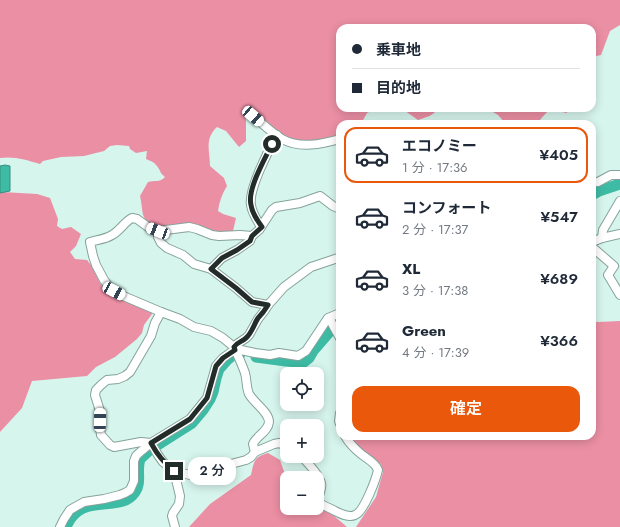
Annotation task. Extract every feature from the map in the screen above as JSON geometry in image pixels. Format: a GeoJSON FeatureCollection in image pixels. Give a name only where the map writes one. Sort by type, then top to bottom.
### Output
{"type":"FeatureCollection","features":[{"type":"Feature","properties":{"kind":"street"},"geometry":{"type":"LineString","coordinates":[[253,116],[288,142],[317,144],[336,140]]}},
{"type":"Feature","properties":{"kind":"street"},"geometry":{"type":"LineString","coordinates":[[262,227],[256,220],[250,204],[250,195],[277,135]]}},
{"type":"Feature","properties":{"kind":"street"},"geometry":{"type":"LineString","coordinates":[[598,182],[611,175],[620,175]]}},
{"type":"Feature","properties":{"kind":"street"},"geometry":{"type":"LineString","coordinates":[[211,269],[222,258],[250,241],[252,236],[262,227],[272,210],[276,207],[300,203],[320,196],[332,206],[336,207]]}},
{"type":"Feature","properties":{"kind":"street"},"geometry":{"type":"LineString","coordinates":[[602,238],[603,230],[620,201]]}},
{"type":"Feature","properties":{"kind":"street"},"geometry":{"type":"LineString","coordinates":[[252,236],[219,236],[189,227],[158,231],[148,227],[137,219],[132,218],[113,235],[90,242],[92,256],[104,280],[110,288],[161,312],[180,319],[194,327],[211,331],[223,338],[236,352],[246,374],[249,393],[265,413],[268,420],[268,427],[253,444],[255,452]]}},
{"type":"Feature","properties":{"kind":"street"},"geometry":{"type":"LineString","coordinates":[[158,231],[158,237],[161,243],[167,248],[183,255],[194,264],[211,269],[252,302],[268,305]]}},
{"type":"Feature","properties":{"kind":"street"},"geometry":{"type":"LineString","coordinates":[[596,240],[620,234]]}},
{"type":"Feature","properties":{"kind":"street"},"geometry":{"type":"LineString","coordinates":[[596,250],[617,266],[608,275],[620,295]]}},
{"type":"Feature","properties":{"kind":"street"},"geometry":{"type":"LineString","coordinates":[[236,352],[236,344],[249,335],[268,305],[284,287],[311,267],[336,259]]}},
{"type":"Feature","properties":{"kind":"street"},"geometry":{"type":"LineString","coordinates":[[161,312],[155,323],[151,336],[130,372],[118,379],[106,380],[96,390],[95,395],[100,411],[101,435],[110,445],[114,447],[141,442],[153,446],[163,462],[174,471],[190,475],[246,460],[255,452],[274,444],[280,443]]}},
{"type":"Feature","properties":{"kind":"street"},"geometry":{"type":"LineString","coordinates":[[60,527],[70,510],[84,502],[120,495],[130,490],[134,481],[134,461],[136,456],[153,446],[190,419],[207,398],[216,366],[223,358],[241,350],[270,355],[279,354],[298,356],[306,351],[328,318],[336,331]]}},
{"type":"Feature","properties":{"kind":"street"},"geometry":{"type":"LineString","coordinates":[[332,324],[336,318]]}},
{"type":"Feature","properties":{"kind":"street"},"geometry":{"type":"LineString","coordinates":[[307,463],[322,484],[319,499],[321,504],[348,516],[358,514],[364,507],[378,470],[373,462],[360,453],[348,440]]}},
{"type":"Feature","properties":{"kind":"street"},"geometry":{"type":"LineString","coordinates":[[174,471],[180,496],[179,504],[172,516],[176,527]]}},
{"type":"Feature","properties":{"kind":"shaded area"},"geometry":{"type":"Polygon","coordinates":[[[0,0],[620,0],[620,25],[610,31],[601,55],[596,56],[596,24],[336,24],[336,112],[369,112],[363,120],[336,120],[336,137],[313,140],[299,140],[287,137],[256,116],[245,111],[246,141],[239,147],[226,131],[217,127],[210,136],[209,141],[210,166],[224,178],[227,186],[221,198],[218,211],[236,218],[233,231],[216,233],[159,227],[148,222],[142,212],[140,196],[148,182],[159,181],[165,177],[155,164],[146,159],[147,151],[136,153],[130,149],[129,146],[117,145],[110,146],[104,151],[84,156],[61,157],[43,161],[40,164],[15,158],[0,158],[0,0]]]}},
{"type":"Feature","properties":{"kind":"shaded area"},"geometry":{"type":"Polygon","coordinates":[[[407,112],[435,112],[432,115],[418,120],[407,112]]]}},
{"type":"Feature","properties":{"kind":"shaded area"},"geometry":{"type":"Polygon","coordinates":[[[493,112],[547,112],[540,120],[502,120],[493,112]]]}},
{"type":"Feature","properties":{"kind":"shaded area"},"geometry":{"type":"Polygon","coordinates":[[[0,166],[10,166],[10,191],[0,193],[0,166]]]}},
{"type":"Feature","properties":{"kind":"shaded area"},"geometry":{"type":"Polygon","coordinates":[[[0,190],[2,192],[37,194],[50,198],[58,219],[57,226],[62,229],[71,227],[81,234],[76,246],[70,252],[75,259],[87,260],[101,285],[109,293],[117,292],[151,307],[152,314],[144,325],[142,333],[137,339],[115,357],[96,367],[87,376],[32,381],[22,408],[0,432],[0,190]]]}},
{"type":"Feature","properties":{"kind":"shaded area"},"geometry":{"type":"Polygon","coordinates":[[[620,321],[620,527],[356,527],[376,497],[383,472],[381,464],[372,459],[354,440],[596,440],[596,322],[620,321]]]}},
{"type":"Feature","properties":{"kind":"shaded area"},"geometry":{"type":"Polygon","coordinates":[[[268,453],[280,460],[284,471],[280,471],[280,515],[324,515],[324,510],[333,515],[347,527],[189,527],[210,504],[251,475],[255,460],[268,453]]]}},
{"type":"Feature","properties":{"kind":"waterway"},"geometry":{"type":"LineString","coordinates":[[596,193],[620,184]]}},
{"type":"Feature","properties":{"kind":"waterway"},"geometry":{"type":"LineString","coordinates":[[256,357],[304,362],[309,358],[313,351],[332,329],[336,326]]}},
{"type":"Feature","properties":{"kind":"waterway"},"geometry":{"type":"LineString","coordinates":[[66,527],[73,516],[81,509],[90,506],[120,502],[128,499],[135,492],[138,485],[140,459],[151,449],[192,423],[210,399],[219,369],[233,355],[240,354]]}},
{"type":"Feature","properties":{"kind":"route"},"geometry":{"type":"LineString","coordinates":[[174,471],[163,462],[151,443],[190,419],[207,398],[216,366],[223,358],[235,350],[234,346],[236,344],[249,335],[268,305],[252,302],[211,269],[222,258],[250,241],[252,236],[262,227],[256,220],[250,204],[250,195],[272,144]]}}]}
